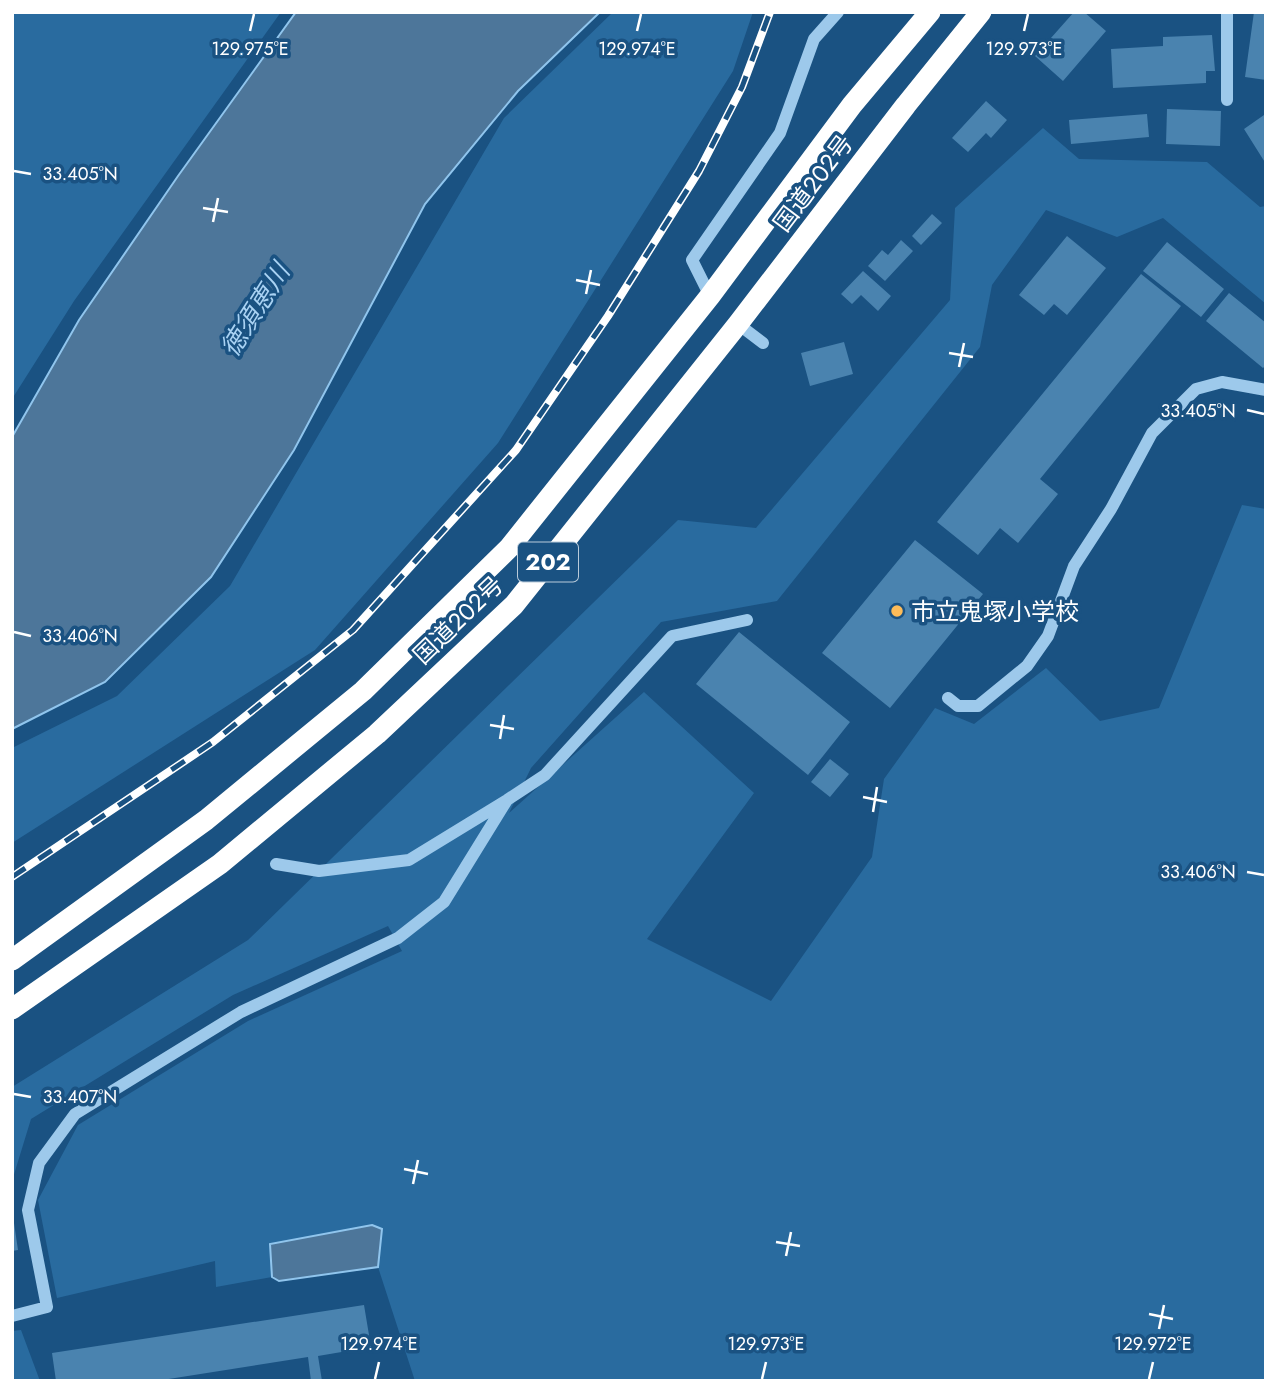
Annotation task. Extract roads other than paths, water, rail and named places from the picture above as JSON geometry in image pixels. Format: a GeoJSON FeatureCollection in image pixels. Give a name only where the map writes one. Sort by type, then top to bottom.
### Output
{"type":"FeatureCollection","features":[{"type":"Feature","properties":{"kind":"highway","name":"国道202号"},"geometry":{"type":"LineString","coordinates":[[12,960],[206,820],[363,691],[509,548],[710,296],[852,105],[930,12]]}},
{"type":"Feature","properties":{"kind":"highway","name":"国道202号"},"geometry":{"type":"LineString","coordinates":[[12,1009],[220,864],[377,734],[514,605],[738,324],[981,12]]}},
{"type":"Feature","properties":{"kind":"street"},"geometry":{"type":"LineString","coordinates":[[710,296],[692,260],[780,133],[814,39],[838,12]]}},
{"type":"Feature","properties":{"kind":"street"},"geometry":{"type":"LineString","coordinates":[[1227,12],[1227,100]]}},
{"type":"Feature","properties":{"kind":"street"},"geometry":{"type":"LineString","coordinates":[[738,324],[763,343]]}},
{"type":"Feature","properties":{"kind":"street"},"geometry":{"type":"LineString","coordinates":[[948,698],[958,706],[978,706],[1027,666],[1048,636],[1074,566],[1111,509],[1152,433],[1196,389],[1222,382],[1266,390]]}},
{"type":"Feature","properties":{"kind":"street"},"geometry":{"type":"LineString","coordinates":[[276,864],[319,871],[409,860],[545,775],[672,636],[747,620]]}},
{"type":"Feature","properties":{"kind":"street"},"geometry":{"type":"LineString","coordinates":[[12,1316],[47,1307],[28,1210],[39,1163],[75,1114],[241,1012],[398,938],[444,902],[507,800]]}},
{"type":"Feature","properties":{"kind":"water","name":"徳須恵川"},"geometry":{"type":"Polygon","coordinates":[[[296,12],[600,12],[518,91],[425,204],[294,450],[211,577],[105,682],[12,729],[12,437],[79,320],[296,12]]]}},
{"type":"Feature","properties":{"kind":"water"},"geometry":{"type":"Polygon","coordinates":[[[372,1225],[382,1229],[378,1267],[279,1281],[272,1277],[270,1244],[372,1225]]]}},
{"type":"Feature","properties":{"kind":"railway"},"geometry":{"type":"LineString","coordinates":[[12,877],[213,742],[353,630],[516,450],[608,316],[699,171],[742,87],[770,12]]}},
{"type":"Feature","properties":{"kind":"place","name":"市立鬼塚小学校"},"geometry":{"type":"Point","coordinates":[897,611]}}]}
